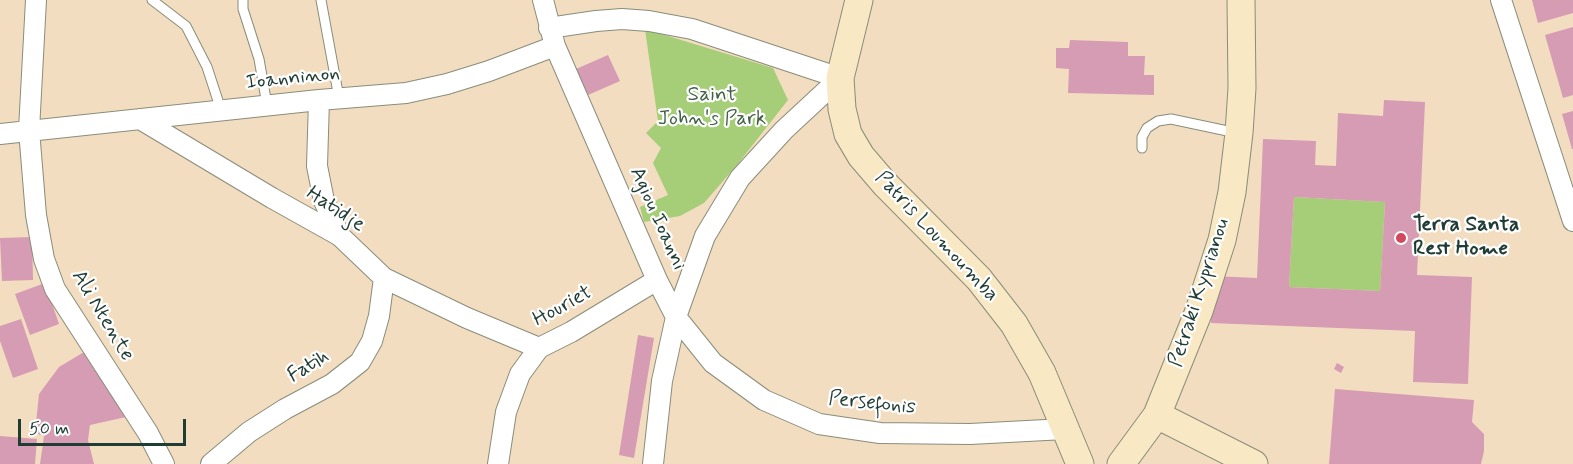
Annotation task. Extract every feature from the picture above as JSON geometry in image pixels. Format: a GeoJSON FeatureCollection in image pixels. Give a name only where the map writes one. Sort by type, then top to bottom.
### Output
{"type":"FeatureCollection","features":[{"type":"Feature","properties":{"kind":"street","name":"Ali Ntente"},"geometry":{"type":"LineString","coordinates":[[36,0],[29,130],[36,215],[44,259],[55,289],[148,433],[164,464]]}},
{"type":"Feature","properties":{"kind":"street","name":"Agiou Ioanni"},"geometry":{"type":"LineString","coordinates":[[543,0],[552,37],[657,279],[676,317]]}},
{"type":"Feature","properties":{"kind":"street","name":"Patris Loumoumba"},"geometry":{"type":"LineString","coordinates":[[859,0],[840,78],[842,109],[848,134],[861,156],[885,184],[979,279],[1014,324],[1042,373],[1080,464]]}},
{"type":"Feature","properties":{"kind":"street","name":"Petraki Kyprianou"},"geometry":{"type":"LineString","coordinates":[[1121,464],[1157,415],[1199,311],[1222,240],[1232,192],[1239,133],[1242,88],[1241,0]]}},
{"type":"Feature","properties":{"kind":"street"},"geometry":{"type":"LineString","coordinates":[[1501,0],[1572,210]]}},
{"type":"Feature","properties":{"kind":"street","name":"Ioanninon"},"geometry":{"type":"LineString","coordinates":[[0,134],[267,105],[406,93],[447,84],[489,71],[552,37],[596,21],[622,19],[649,21],[692,29],[840,78]]}},
{"type":"Feature","properties":{"kind":"street"},"geometry":{"type":"LineString","coordinates":[[653,464],[662,381],[676,317],[705,236],[740,178],[784,130],[840,78]]}},
{"type":"Feature","properties":{"kind":"street"},"geometry":{"type":"LineString","coordinates":[[319,100],[318,166],[324,201],[340,236]]}},
{"type":"Feature","properties":{"kind":"street","name":"Hatidje"},"geometry":{"type":"LineString","coordinates":[[140,119],[340,236],[384,278],[467,318],[539,348]]}},
{"type":"Feature","properties":{"kind":"street","name":"Fatih"},"geometry":{"type":"LineString","coordinates":[[211,464],[249,432],[285,409],[332,384],[360,363],[372,341],[384,278]]}},
{"type":"Feature","properties":{"kind":"street","name":"Houriet"},"geometry":{"type":"LineString","coordinates":[[498,464],[506,412],[520,374],[539,348],[571,332],[657,279]]}},
{"type":"Feature","properties":{"kind":"street","name":"Persefonis"},"geometry":{"type":"LineString","coordinates":[[676,317],[713,363],[764,400],[819,424],[880,433],[969,434],[1065,429]]}},
{"type":"Feature","properties":{"kind":"street"},"geometry":{"type":"LineString","coordinates":[[1157,415],[1254,464]]}},
{"type":"Feature","properties":{"kind":"lane"},"geometry":{"type":"LineString","coordinates":[[152,0],[186,26],[207,67],[221,110]]}},
{"type":"Feature","properties":{"kind":"lane"},"geometry":{"type":"LineString","coordinates":[[243,0],[243,9],[259,59],[267,105]]}},
{"type":"Feature","properties":{"kind":"lane"},"geometry":{"type":"LineString","coordinates":[[321,0],[339,98]]}},
{"type":"Feature","properties":{"kind":"lane"},"geometry":{"type":"LineString","coordinates":[[1142,148],[1142,137],[1147,128],[1171,119],[1239,133]]}},
{"type":"Feature","properties":{"kind":"green space","name":"Saint John's Park"},"geometry":{"type":"Polygon","coordinates":[[[645,29],[773,68],[788,100],[704,203],[680,216],[644,222],[640,207],[668,195],[653,163],[661,148],[646,133],[658,121],[645,29]]]}},
{"type":"Feature","properties":{"kind":"green space"},"geometry":{"type":"Polygon","coordinates":[[[1294,197],[1385,202],[1380,291],[1289,287],[1294,197]]]}},
{"type":"Feature","properties":{"kind":"building"},"geometry":{"type":"Polygon","coordinates":[[[1532,0],[1573,0],[1573,13],[1538,23],[1532,0]]]}},
{"type":"Feature","properties":{"kind":"building"},"geometry":{"type":"Polygon","coordinates":[[[1573,27],[1573,95],[1563,98],[1545,35],[1573,27]]]}},
{"type":"Feature","properties":{"kind":"building"},"geometry":{"type":"Polygon","coordinates":[[[1070,40],[1128,42],[1128,56],[1145,56],[1144,75],[1154,75],[1154,95],[1068,93],[1069,69],[1056,68],[1056,48],[1069,48],[1070,40]]]}},
{"type":"Feature","properties":{"kind":"building"},"geometry":{"type":"Polygon","coordinates":[[[608,55],[620,81],[588,95],[576,69],[608,55]]]}},
{"type":"Feature","properties":{"kind":"building","name":"Terra Santa Rest Home"},"geometry":{"type":"Polygon","coordinates":[[[1384,100],[1425,102],[1417,275],[1472,277],[1468,384],[1413,382],[1415,331],[1211,323],[1213,276],[1257,278],[1263,139],[1316,141],[1315,165],[1336,166],[1338,113],[1383,116],[1384,100]],[[1294,197],[1289,287],[1380,291],[1385,202],[1294,197]]]}},
{"type":"Feature","properties":{"kind":"building"},"geometry":{"type":"Polygon","coordinates":[[[1573,111],[1573,149],[1572,149],[1562,114],[1573,111]]]}},
{"type":"Feature","properties":{"kind":"building"},"geometry":{"type":"Polygon","coordinates":[[[32,237],[33,280],[2,281],[0,238],[32,237]]]}},
{"type":"Feature","properties":{"kind":"building"},"geometry":{"type":"Polygon","coordinates":[[[45,283],[59,324],[30,335],[15,294],[45,283]]]}},
{"type":"Feature","properties":{"kind":"building"},"geometry":{"type":"Polygon","coordinates":[[[21,319],[38,369],[13,378],[0,341],[0,326],[21,319]]]}},
{"type":"Feature","properties":{"kind":"building"},"geometry":{"type":"Polygon","coordinates":[[[638,335],[654,338],[634,458],[619,455],[638,335]]]}},
{"type":"Feature","properties":{"kind":"building"},"geometry":{"type":"Polygon","coordinates":[[[84,352],[126,417],[90,425],[88,440],[94,464],[40,464],[44,436],[35,433],[39,394],[59,367],[84,352]]]}},
{"type":"Feature","properties":{"kind":"building"},"geometry":{"type":"Polygon","coordinates":[[[1337,363],[1344,367],[1341,373],[1334,369],[1337,363]]]}},
{"type":"Feature","properties":{"kind":"building"},"geometry":{"type":"Polygon","coordinates":[[[1335,389],[1474,400],[1472,422],[1484,434],[1481,464],[1329,464],[1335,389]]]}},
{"type":"Feature","properties":{"kind":"building"},"geometry":{"type":"Polygon","coordinates":[[[0,436],[37,439],[35,464],[0,464],[0,436]]]}},
{"type":"Feature","properties":{"kind":"place","name":"Terra Santa Rest Home"},"geometry":{"type":"Point","coordinates":[1401,238]}}]}
